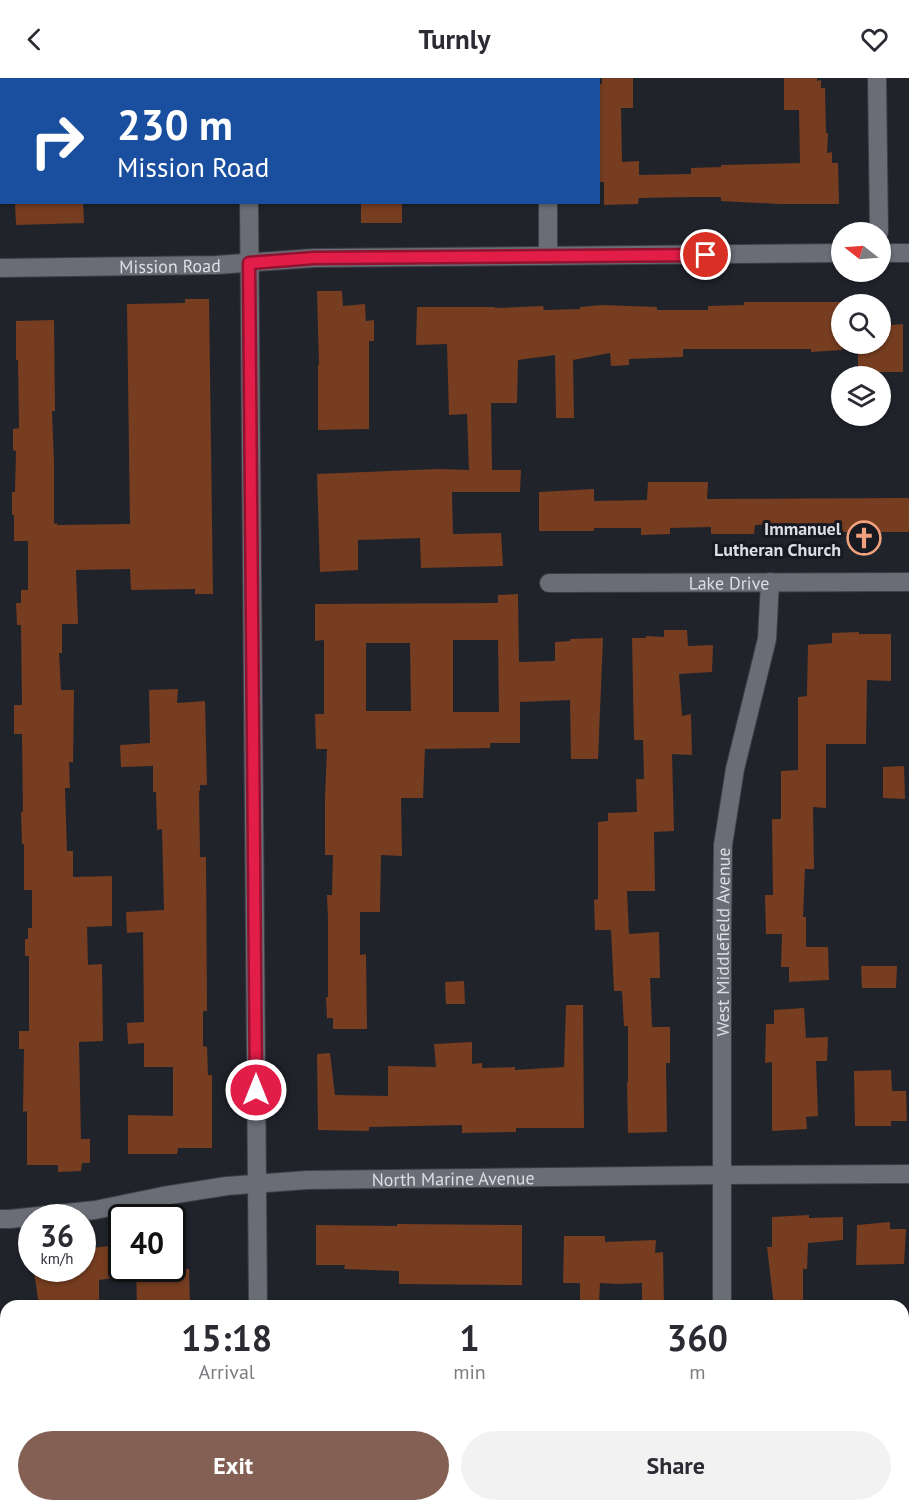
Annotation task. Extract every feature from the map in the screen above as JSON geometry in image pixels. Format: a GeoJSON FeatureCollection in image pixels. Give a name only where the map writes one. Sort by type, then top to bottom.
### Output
{"type":"FeatureCollection","features":[{"type":"Feature","properties":{"kind":"street"},"geometry":{"type":"LineString","coordinates":[[877,78],[879,222]]}},
{"type":"Feature","properties":{"kind":"street"},"geometry":{"type":"LineString","coordinates":[[249,204],[258,1300]]}},
{"type":"Feature","properties":{"kind":"street"},"geometry":{"type":"LineString","coordinates":[[548,204],[548,256]]}},
{"type":"Feature","properties":{"kind":"street","name":"Mission Road"},"geometry":{"type":"LineString","coordinates":[[0,268],[216,265],[314,258],[831,253]]}},
{"type":"Feature","properties":{"kind":"street"},"geometry":{"type":"LineString","coordinates":[[891,253],[909,253]]}},
{"type":"Feature","properties":{"kind":"street","name":"West Middlefield Avenue"},"geometry":{"type":"LineString","coordinates":[[722,1300],[723,845],[735,769],[767,639],[770,582]]}},
{"type":"Feature","properties":{"kind":"street","name":"Lake Drive"},"geometry":{"type":"LineString","coordinates":[[549,583],[909,582]]}},
{"type":"Feature","properties":{"kind":"street","name":"North Marine Avenue"},"geometry":{"type":"LineString","coordinates":[[0,1219],[10,1220],[95,1210],[227,1186],[307,1180],[909,1174]]}},
{"type":"Feature","properties":{"kind":"building"},"geometry":{"type":"Polygon","coordinates":[[[602,78],[633,78],[633,108],[621,108],[622,162],[639,161],[639,175],[691,174],[691,168],[721,167],[721,165],[800,163],[799,110],[784,110],[784,78],[821,80],[821,88],[825,88],[827,153],[832,152],[832,163],[838,163],[839,204],[780,204],[721,201],[721,197],[692,197],[639,198],[638,204],[604,205],[604,182],[600,182],[600,84],[602,84],[602,78]]]}},
{"type":"Feature","properties":{"kind":"building"},"geometry":{"type":"Polygon","coordinates":[[[15,204],[83,204],[84,223],[16,225],[15,204]]]}},
{"type":"Feature","properties":{"kind":"building"},"geometry":{"type":"Polygon","coordinates":[[[361,204],[402,204],[402,223],[361,223],[361,204]]]}},
{"type":"Feature","properties":{"kind":"building"},"geometry":{"type":"Polygon","coordinates":[[[317,291],[342,291],[343,306],[365,304],[366,321],[374,320],[374,341],[369,341],[369,429],[318,430],[317,291]]]}},
{"type":"Feature","properties":{"kind":"building"},"geometry":{"type":"Polygon","coordinates":[[[185,299],[209,299],[213,594],[195,594],[195,589],[131,590],[130,569],[76,570],[78,624],[62,624],[62,653],[59,653],[61,690],[74,690],[73,762],[69,762],[70,788],[65,788],[67,851],[73,851],[73,877],[112,876],[112,926],[87,927],[88,965],[102,964],[103,1041],[79,1042],[81,1139],[90,1139],[90,1163],[82,1163],[81,1171],[58,1172],[58,1165],[27,1165],[27,1111],[23,1112],[24,1049],[19,1049],[19,1031],[29,1031],[29,956],[25,956],[25,939],[28,939],[28,928],[32,928],[32,890],[24,890],[21,812],[23,812],[22,734],[14,734],[14,705],[22,705],[21,625],[17,625],[16,603],[21,603],[21,590],[28,590],[28,541],[14,541],[14,515],[12,515],[16,451],[13,450],[13,429],[19,428],[16,321],[54,320],[55,411],[52,411],[54,524],[130,524],[127,304],[185,303],[185,299]]]}},
{"type":"Feature","properties":{"kind":"building"},"geometry":{"type":"Polygon","coordinates":[[[744,302],[831,302],[831,351],[683,349],[683,357],[629,359],[629,365],[611,366],[610,353],[573,360],[574,418],[556,418],[555,355],[518,360],[517,403],[491,403],[492,470],[521,470],[520,492],[452,492],[453,534],[501,533],[503,566],[421,568],[420,538],[358,540],[358,570],[320,572],[317,474],[469,470],[467,414],[449,415],[447,344],[416,345],[417,307],[543,306],[544,310],[580,309],[580,307],[602,305],[657,307],[657,310],[708,310],[708,306],[744,305],[744,302]]]}},
{"type":"Feature","properties":{"kind":"building"},"geometry":{"type":"Polygon","coordinates":[[[903,324],[903,372],[891,372],[891,366],[858,366],[858,354],[891,354],[891,325],[903,324]]]}},
{"type":"Feature","properties":{"kind":"building"},"geometry":{"type":"Polygon","coordinates":[[[648,482],[708,482],[707,499],[909,498],[909,532],[813,532],[813,528],[797,529],[796,523],[755,525],[754,534],[711,534],[711,527],[670,528],[670,534],[641,535],[641,528],[539,531],[539,492],[594,489],[594,501],[647,500],[648,482]]]}},
{"type":"Feature","properties":{"kind":"building"},"geometry":{"type":"Polygon","coordinates":[[[518,594],[519,662],[555,661],[555,642],[603,638],[598,759],[571,759],[570,700],[520,702],[520,743],[490,743],[490,748],[425,749],[423,798],[401,798],[402,856],[381,855],[380,912],[360,912],[360,955],[366,954],[367,1029],[333,1029],[333,1018],[327,1018],[326,997],[328,997],[327,895],[332,895],[333,855],[325,855],[327,749],[316,749],[315,714],[324,714],[324,640],[315,641],[315,604],[498,603],[498,595],[518,594]],[[453,640],[453,712],[499,712],[498,640],[453,640]],[[366,643],[366,711],[411,711],[410,643],[366,643]]]}},
{"type":"Feature","properties":{"kind":"building"},"geometry":{"type":"Polygon","coordinates":[[[664,630],[687,630],[688,646],[713,645],[712,672],[679,674],[682,716],[691,714],[692,755],[672,754],[674,831],[654,832],[655,891],[627,891],[629,934],[659,932],[660,978],[650,978],[652,1027],[670,1027],[670,1063],[666,1063],[667,1132],[628,1133],[628,1026],[624,1026],[622,991],[614,991],[611,930],[595,930],[594,900],[598,899],[598,822],[608,821],[608,813],[637,812],[636,779],[644,779],[643,740],[634,740],[632,638],[664,637],[664,630]]]}},
{"type":"Feature","properties":{"kind":"building"},"geometry":{"type":"Polygon","coordinates":[[[859,632],[859,634],[891,634],[891,681],[867,680],[866,744],[826,744],[826,808],[813,807],[814,869],[805,869],[803,917],[806,917],[806,947],[828,947],[829,980],[789,982],[789,967],[781,967],[782,934],[766,934],[765,895],[773,895],[772,819],[781,819],[781,771],[798,770],[798,697],[807,696],[808,645],[832,643],[832,633],[859,632]]]}},
{"type":"Feature","properties":{"kind":"building"},"geometry":{"type":"Polygon","coordinates":[[[178,689],[177,703],[205,701],[207,785],[200,785],[199,791],[200,857],[206,857],[207,1011],[203,1011],[203,1046],[207,1047],[208,1075],[212,1075],[212,1148],[178,1148],[177,1154],[128,1154],[128,1115],[173,1116],[173,1067],[144,1067],[144,1043],[128,1044],[127,1023],[144,1022],[143,932],[127,933],[126,912],[164,910],[162,829],[157,830],[153,766],[121,767],[120,745],[150,743],[149,690],[178,689]]]}},
{"type":"Feature","properties":{"kind":"building"},"geometry":{"type":"Polygon","coordinates":[[[904,766],[905,799],[883,798],[883,767],[904,766]]]}},
{"type":"Feature","properties":{"kind":"building"},"geometry":{"type":"Polygon","coordinates":[[[861,966],[897,966],[896,988],[862,988],[861,966]]]}},
{"type":"Feature","properties":{"kind":"building"},"geometry":{"type":"Polygon","coordinates":[[[464,981],[465,1004],[446,1004],[445,982],[464,981]]]}},
{"type":"Feature","properties":{"kind":"building"},"geometry":{"type":"Polygon","coordinates":[[[566,1005],[583,1005],[584,1128],[516,1128],[516,1132],[462,1133],[462,1125],[369,1127],[369,1131],[318,1130],[317,1054],[330,1053],[335,1095],[388,1096],[388,1066],[436,1067],[434,1044],[472,1042],[472,1064],[482,1063],[482,1068],[515,1067],[515,1070],[564,1067],[566,1005]]]}},
{"type":"Feature","properties":{"kind":"building"},"geometry":{"type":"Polygon","coordinates":[[[804,1008],[806,1038],[828,1037],[827,1061],[816,1061],[818,1116],[806,1117],[807,1129],[772,1131],[772,1062],[765,1063],[766,1024],[774,1024],[774,1010],[804,1008]]]}},
{"type":"Feature","properties":{"kind":"building"},"geometry":{"type":"Polygon","coordinates":[[[891,1070],[892,1091],[906,1091],[907,1121],[891,1121],[891,1126],[855,1126],[854,1071],[891,1070]]]}},
{"type":"Feature","properties":{"kind":"building"},"geometry":{"type":"Polygon","coordinates":[[[809,1215],[809,1218],[843,1217],[843,1240],[808,1243],[807,1269],[803,1269],[803,1300],[773,1300],[767,1247],[772,1247],[772,1217],[809,1215]]]}},
{"type":"Feature","properties":{"kind":"building"},"geometry":{"type":"Polygon","coordinates":[[[890,1222],[890,1229],[906,1229],[904,1264],[856,1265],[857,1225],[890,1222]]]}},
{"type":"Feature","properties":{"kind":"building"},"geometry":{"type":"Polygon","coordinates":[[[397,1224],[522,1225],[522,1285],[399,1284],[399,1271],[344,1269],[345,1265],[316,1265],[316,1225],[397,1226],[397,1224]]]}},
{"type":"Feature","properties":{"kind":"building"},"geometry":{"type":"Polygon","coordinates":[[[564,1236],[605,1236],[605,1242],[656,1240],[655,1253],[663,1252],[664,1300],[642,1300],[642,1283],[600,1283],[599,1300],[580,1300],[580,1283],[563,1283],[564,1236]]]}},
{"type":"Feature","properties":{"kind":"building"},"geometry":{"type":"Polygon","coordinates":[[[108,1246],[108,1279],[99,1280],[99,1300],[38,1300],[36,1282],[96,1282],[96,1248],[108,1246]]]}},
{"type":"Feature","properties":{"kind":"building"},"geometry":{"type":"Polygon","coordinates":[[[186,1269],[189,1269],[190,1300],[137,1300],[136,1282],[186,1282],[186,1269]]]}},
{"type":"Feature","properties":{"kind":"place","name":"Immanuel Lutheran Church"},"geometry":{"type":"Point","coordinates":[864,538]}},
{"type":"Feature","properties":{"kind":"route"},"geometry":{"type":"LineString","coordinates":[[256,1090],[249,263],[314,258],[706,255]]}}]}
